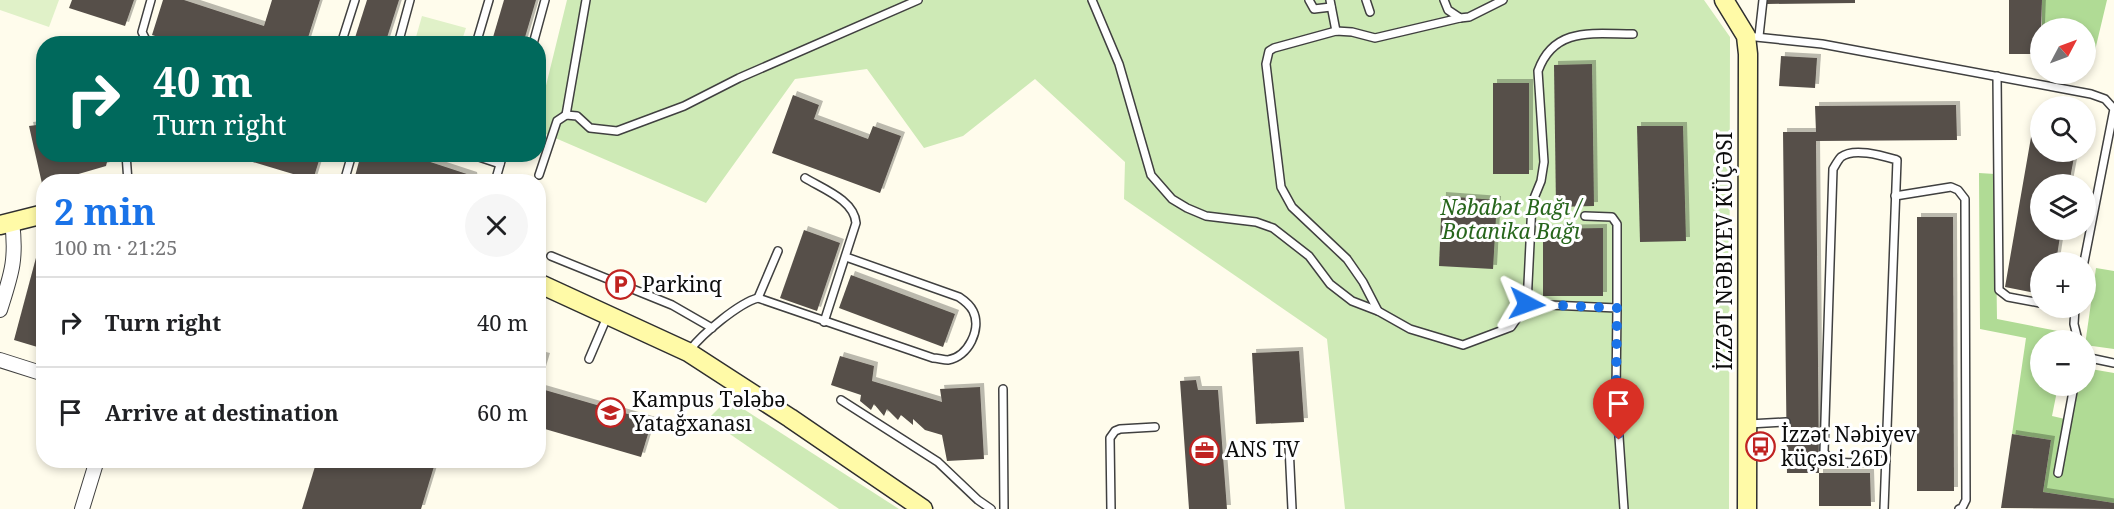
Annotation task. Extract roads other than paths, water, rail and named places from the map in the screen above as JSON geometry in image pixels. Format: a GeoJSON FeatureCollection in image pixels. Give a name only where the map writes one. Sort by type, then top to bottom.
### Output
{"type":"FeatureCollection","features":[{"type":"Feature","properties":{"kind":"main road","name":"İZZƏT NƏBIYEV KÜÇƏSI"},"geometry":{"type":"LineString","coordinates":[[1724,0],[1752,36],[1748,54],[1747,509]]}},
{"type":"Feature","properties":{"kind":"main road"},"geometry":{"type":"LineString","coordinates":[[6,224],[36,216]]}},
{"type":"Feature","properties":{"kind":"main road"},"geometry":{"type":"LineString","coordinates":[[546,287],[688,352],[780,411],[923,509]]}},
{"type":"Feature","properties":{"kind":"street"},"geometry":{"type":"LineString","coordinates":[[0,310],[14,261],[15,248],[6,224]]}},
{"type":"Feature","properties":{"kind":"street"},"geometry":{"type":"LineString","coordinates":[[0,360],[36,371]]}},
{"type":"Feature","properties":{"kind":"street"},"geometry":{"type":"LineString","coordinates":[[82,509],[95,468]]}},
{"type":"Feature","properties":{"kind":"lane"},"geometry":{"type":"LineString","coordinates":[[144,36],[142,32],[151,0]]}},
{"type":"Feature","properties":{"kind":"lane"},"geometry":{"type":"LineString","coordinates":[[344,36],[355,0]]}},
{"type":"Feature","properties":{"kind":"lane"},"geometry":{"type":"LineString","coordinates":[[400,36],[410,0]]}},
{"type":"Feature","properties":{"kind":"lane"},"geometry":{"type":"LineString","coordinates":[[478,36],[489,0]]}},
{"type":"Feature","properties":{"kind":"lane"},"geometry":{"type":"LineString","coordinates":[[535,36],[545,0]]}},
{"type":"Feature","properties":{"kind":"lane"},"geometry":{"type":"LineString","coordinates":[[566,115],[586,0]]}},
{"type":"Feature","properties":{"kind":"lane"},"geometry":{"type":"LineString","coordinates":[[546,154],[557,121],[566,115],[577,116],[590,128],[617,131],[684,106],[739,78],[918,0]]}},
{"type":"Feature","properties":{"kind":"lane"},"geometry":{"type":"LineString","coordinates":[[1092,0],[1119,64],[1151,175],[1172,199],[1206,216],[1256,222],[1273,228],[1309,256],[1330,284],[1352,301],[1378,311],[1410,329],[1463,345],[1511,327],[1527,304],[1532,203],[1541,181],[1544,162],[1538,71],[1543,57],[1558,41],[1584,34],[1633,34]]}},
{"type":"Feature","properties":{"kind":"lane"},"geometry":{"type":"LineString","coordinates":[[1309,0],[1314,9],[1330,4],[1336,31]]}},
{"type":"Feature","properties":{"kind":"lane"},"geometry":{"type":"LineString","coordinates":[[1366,0],[1370,12]]}},
{"type":"Feature","properties":{"kind":"lane"},"geometry":{"type":"LineString","coordinates":[[1444,0],[1448,10],[1460,18]]}},
{"type":"Feature","properties":{"kind":"lane"},"geometry":{"type":"LineString","coordinates":[[1378,311],[1363,282],[1347,259],[1292,207],[1281,187],[1266,64],[1269,51],[1336,31],[1352,32],[1375,38],[1469,17],[1503,0]]}},
{"type":"Feature","properties":{"kind":"lane"},"geometry":{"type":"LineString","coordinates":[[1763,0],[1752,36],[1822,45],[1997,76],[2091,94],[2105,99],[2114,109],[2086,252]]}},
{"type":"Feature","properties":{"kind":"lane"},"geometry":{"type":"LineString","coordinates":[[1997,76],[1999,290],[2008,297],[2030,301]]}},
{"type":"Feature","properties":{"kind":"lane"},"geometry":{"type":"LineString","coordinates":[[1884,509],[1886,461],[1895,196],[1897,160],[1871,152],[1841,157],[1833,169],[1821,420],[1824,452],[1828,458],[1837,462],[1886,461]]}},
{"type":"Feature","properties":{"kind":"lane"},"geometry":{"type":"LineString","coordinates":[[494,162],[500,164],[497,174]]}},
{"type":"Feature","properties":{"kind":"lane"},"geometry":{"type":"LineString","coordinates":[[805,178],[843,202],[856,216],[846,257],[824,322]]}},
{"type":"Feature","properties":{"kind":"lane"},"geometry":{"type":"LineString","coordinates":[[1895,196],[1951,187],[1958,190],[1965,199],[1966,500],[1959,509]]}},
{"type":"Feature","properties":{"kind":"lane"},"geometry":{"type":"LineString","coordinates":[[1585,216],[1612,217],[1617,224],[1616,393],[1624,509]]}},
{"type":"Feature","properties":{"kind":"lane"},"geometry":{"type":"LineString","coordinates":[[758,298],[778,251]]}},
{"type":"Feature","properties":{"kind":"lane"},"geometry":{"type":"LineString","coordinates":[[551,256],[672,305],[712,328]]}},
{"type":"Feature","properties":{"kind":"lane"},"geometry":{"type":"LineString","coordinates":[[688,352],[700,337],[750,300],[758,298],[933,358],[948,360],[967,348],[972,340],[976,320],[972,310],[960,297],[846,257]]}},
{"type":"Feature","properties":{"kind":"lane"},"geometry":{"type":"LineString","coordinates":[[1527,304],[1617,308]]}},
{"type":"Feature","properties":{"kind":"lane"},"geometry":{"type":"LineString","coordinates":[[589,359],[608,314]]}},
{"type":"Feature","properties":{"kind":"lane"},"geometry":{"type":"LineString","coordinates":[[2096,359],[2114,363]]}},
{"type":"Feature","properties":{"kind":"lane"},"geometry":{"type":"LineString","coordinates":[[1003,389],[1004,509]]}},
{"type":"Feature","properties":{"kind":"lane"},"geometry":{"type":"LineString","coordinates":[[2058,473],[2072,396]]}},
{"type":"Feature","properties":{"kind":"lane"},"geometry":{"type":"LineString","coordinates":[[841,400],[938,462],[978,500],[991,509]]}},
{"type":"Feature","properties":{"kind":"lane"},"geometry":{"type":"LineString","coordinates":[[1746,424],[1786,422]]}},
{"type":"Feature","properties":{"kind":"lane"},"geometry":{"type":"LineString","coordinates":[[1111,509],[1110,438],[1115,431],[1120,429],[1155,428]]}},
{"type":"Feature","properties":{"kind":"lane"},"geometry":{"type":"LineString","coordinates":[[1289,446],[1292,509]]}},
{"type":"Feature","properties":{"kind":"place","name":"Parkinq"},"geometry":{"type":"Point","coordinates":[621,285]}},
{"type":"Feature","properties":{"kind":"place","name":"Kampus Tələbə Yatağxanası"},"geometry":{"type":"Point","coordinates":[611,412]}},
{"type":"Feature","properties":{"kind":"place","name":"İzzət Nəbiyev küçəsi 26D"},"geometry":{"type":"Point","coordinates":[1760,447]}},
{"type":"Feature","properties":{"kind":"place","name":"ANS TV"},"geometry":{"type":"Point","coordinates":[1204,450]}},
{"type":"Feature","properties":{"kind":"park label","name":"Nəbabət Bağı / Botanika Bağı"},"geometry":{"type":"Point","coordinates":[1511,220]}}]}
